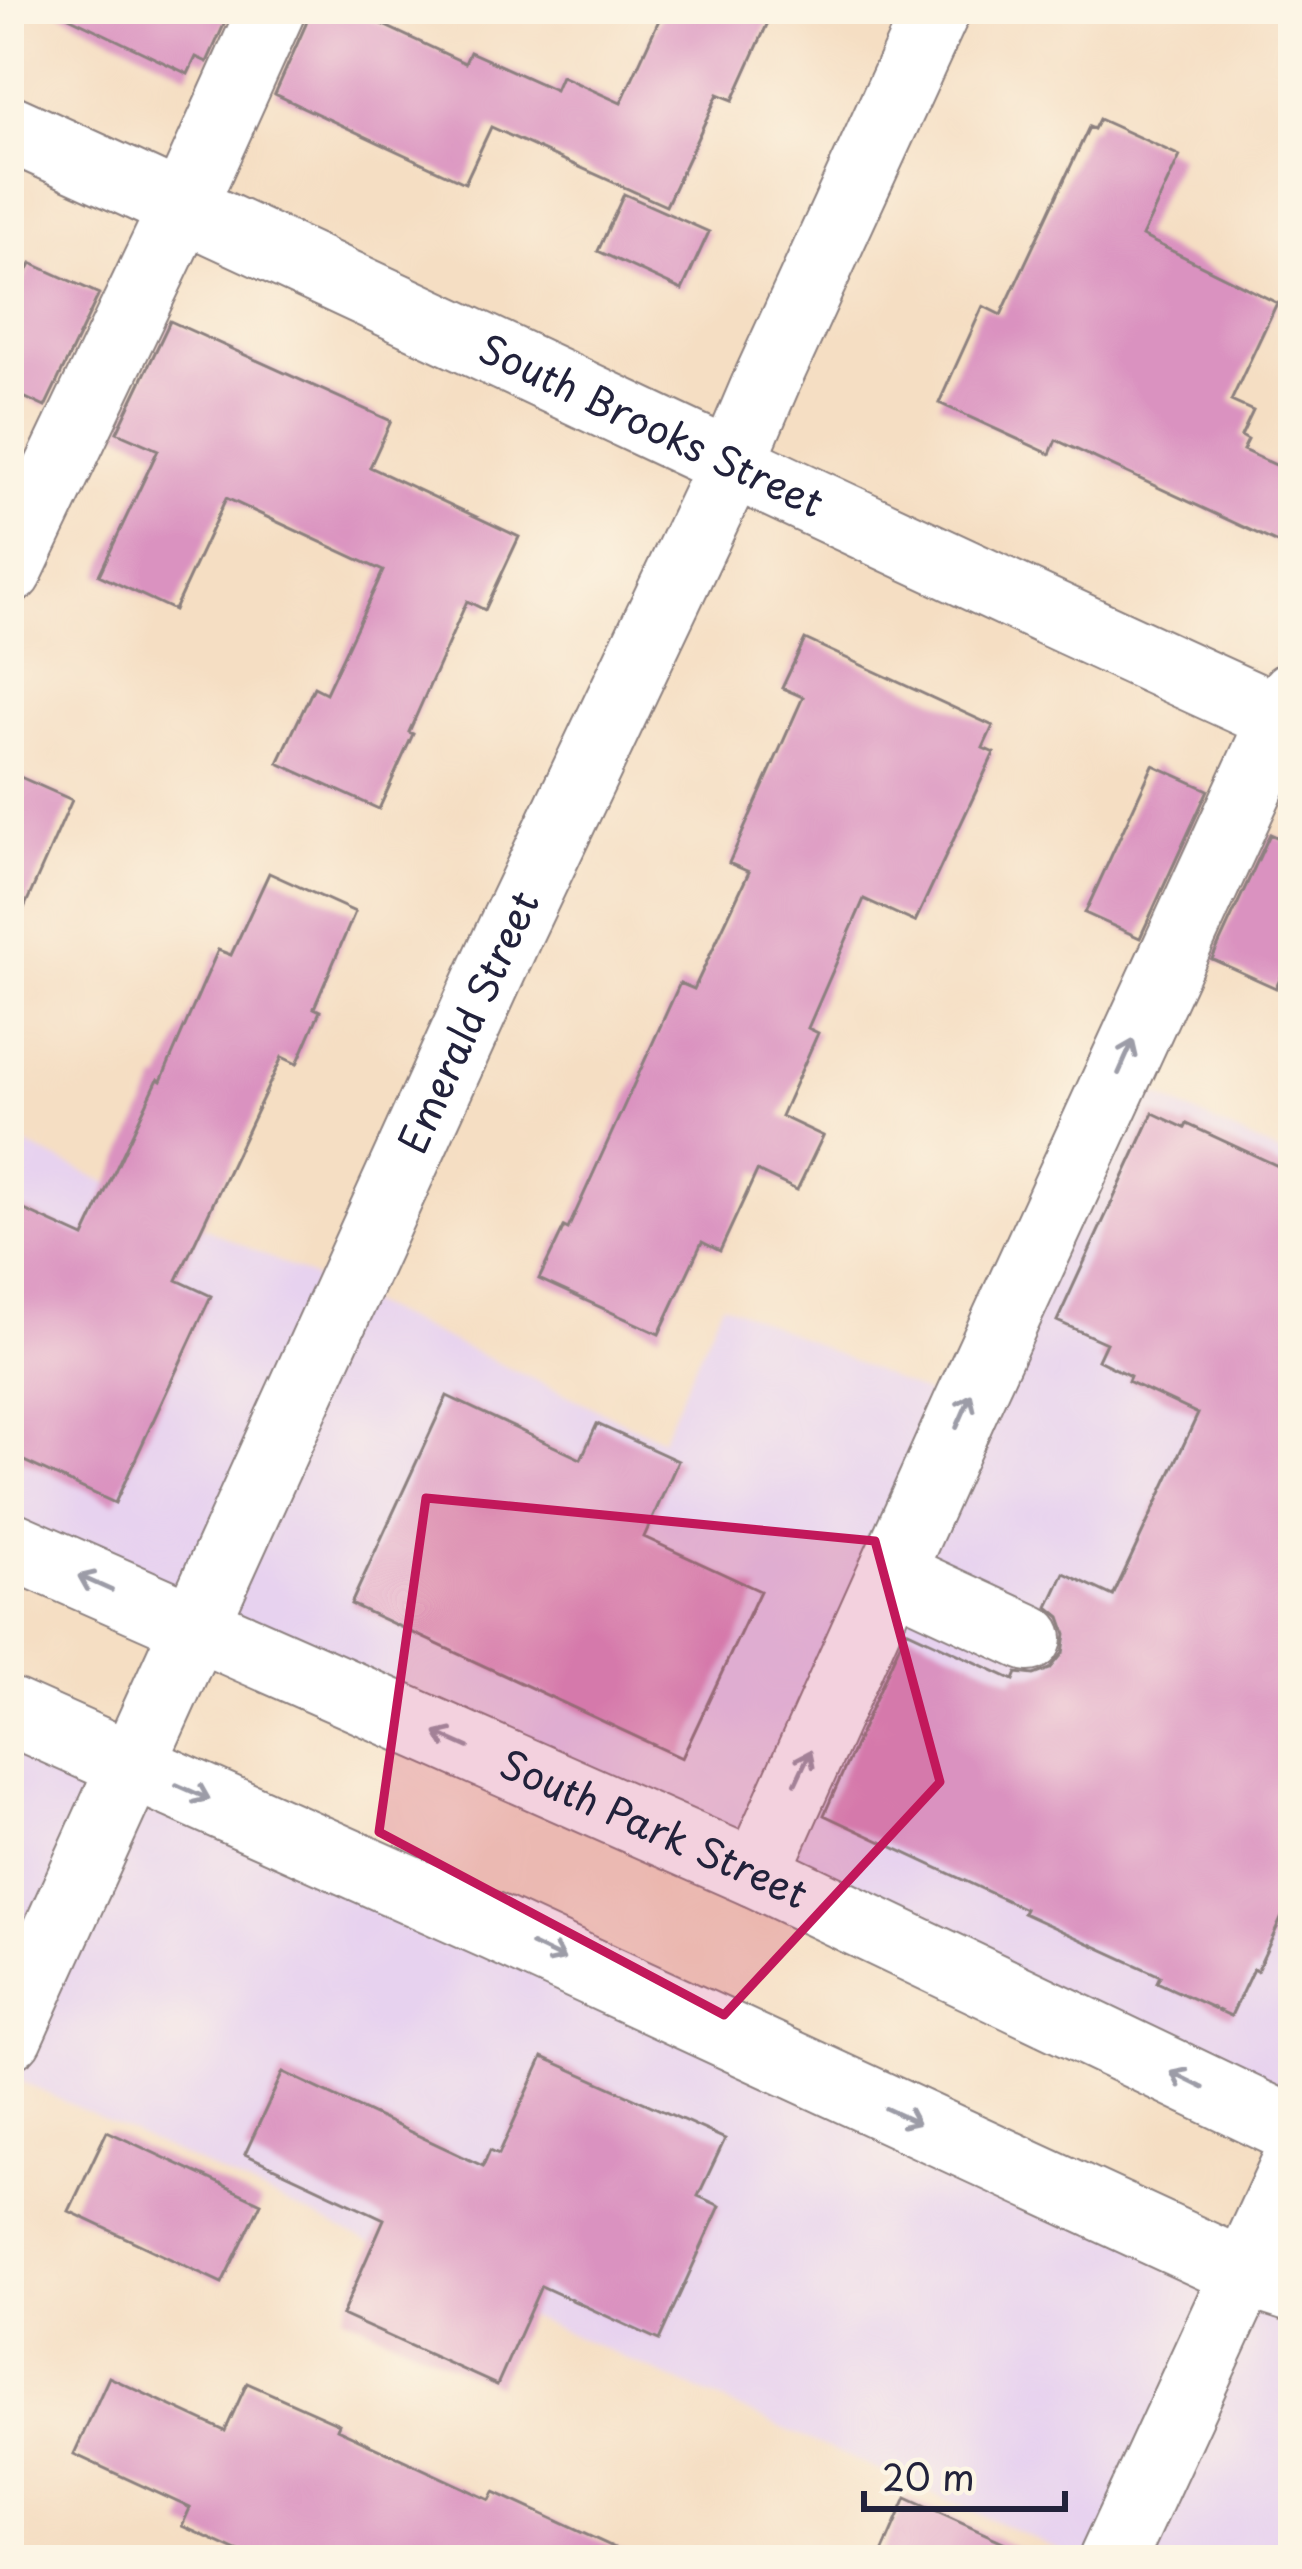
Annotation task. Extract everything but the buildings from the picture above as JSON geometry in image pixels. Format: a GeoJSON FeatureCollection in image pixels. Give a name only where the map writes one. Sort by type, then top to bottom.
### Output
{"type":"FeatureCollection","features":[{"type":"Feature","properties":{"kind":"street"},"geometry":{"type":"LineString","coordinates":[[9,571],[272,9]]}},
{"type":"Feature","properties":{"kind":"street","name":"Emerald Street"},"geometry":{"type":"LineString","coordinates":[[9,2036],[511,929],[731,465],[937,9]]}},
{"type":"Feature","properties":{"kind":"street","name":"South Brooks Street"},"geometry":{"type":"LineString","coordinates":[[9,128],[731,465],[1289,712]]}},
{"type":"Feature","properties":{"kind":"street"},"geometry":{"type":"LineString","coordinates":[[756,1874],[1289,712]]}},
{"type":"Feature","properties":{"kind":"street","name":"South Park Street"},"geometry":{"type":"LineString","coordinates":[[9,1544],[756,1874],[1293,2130]]}},
{"type":"Feature","properties":{"kind":"street"},"geometry":{"type":"LineString","coordinates":[[891,1574],[1029,1637]]}},
{"type":"Feature","properties":{"kind":"street"},"geometry":{"type":"LineString","coordinates":[[9,1711],[1269,2282]]}},
{"type":"Feature","properties":{"kind":"street"},"geometry":{"type":"LineString","coordinates":[[1112,2560],[1269,2282],[1293,2167]]}},
{"type":"Feature","properties":{"kind":"highlighted area"},"geometry":{"type":"Polygon","coordinates":[[[426,1498],[875,1541],[940,1782],[724,2015],[379,1832],[426,1498]]]}},
{"type":"Feature","properties":{"kind":"shaded area"},"geometry":{"type":"Polygon","coordinates":[[[1117,1076],[1293,1160],[1293,2130],[9,1543],[9,1137],[662,1439],[722,1303],[944,1402],[1117,1076]]]}},
{"type":"Feature","properties":{"kind":"shaded area"},"geometry":{"type":"Polygon","coordinates":[[[9,1711],[1293,2289],[1293,2560],[1082,2560],[529,2316],[9,2076],[9,1711]]]}}]}
